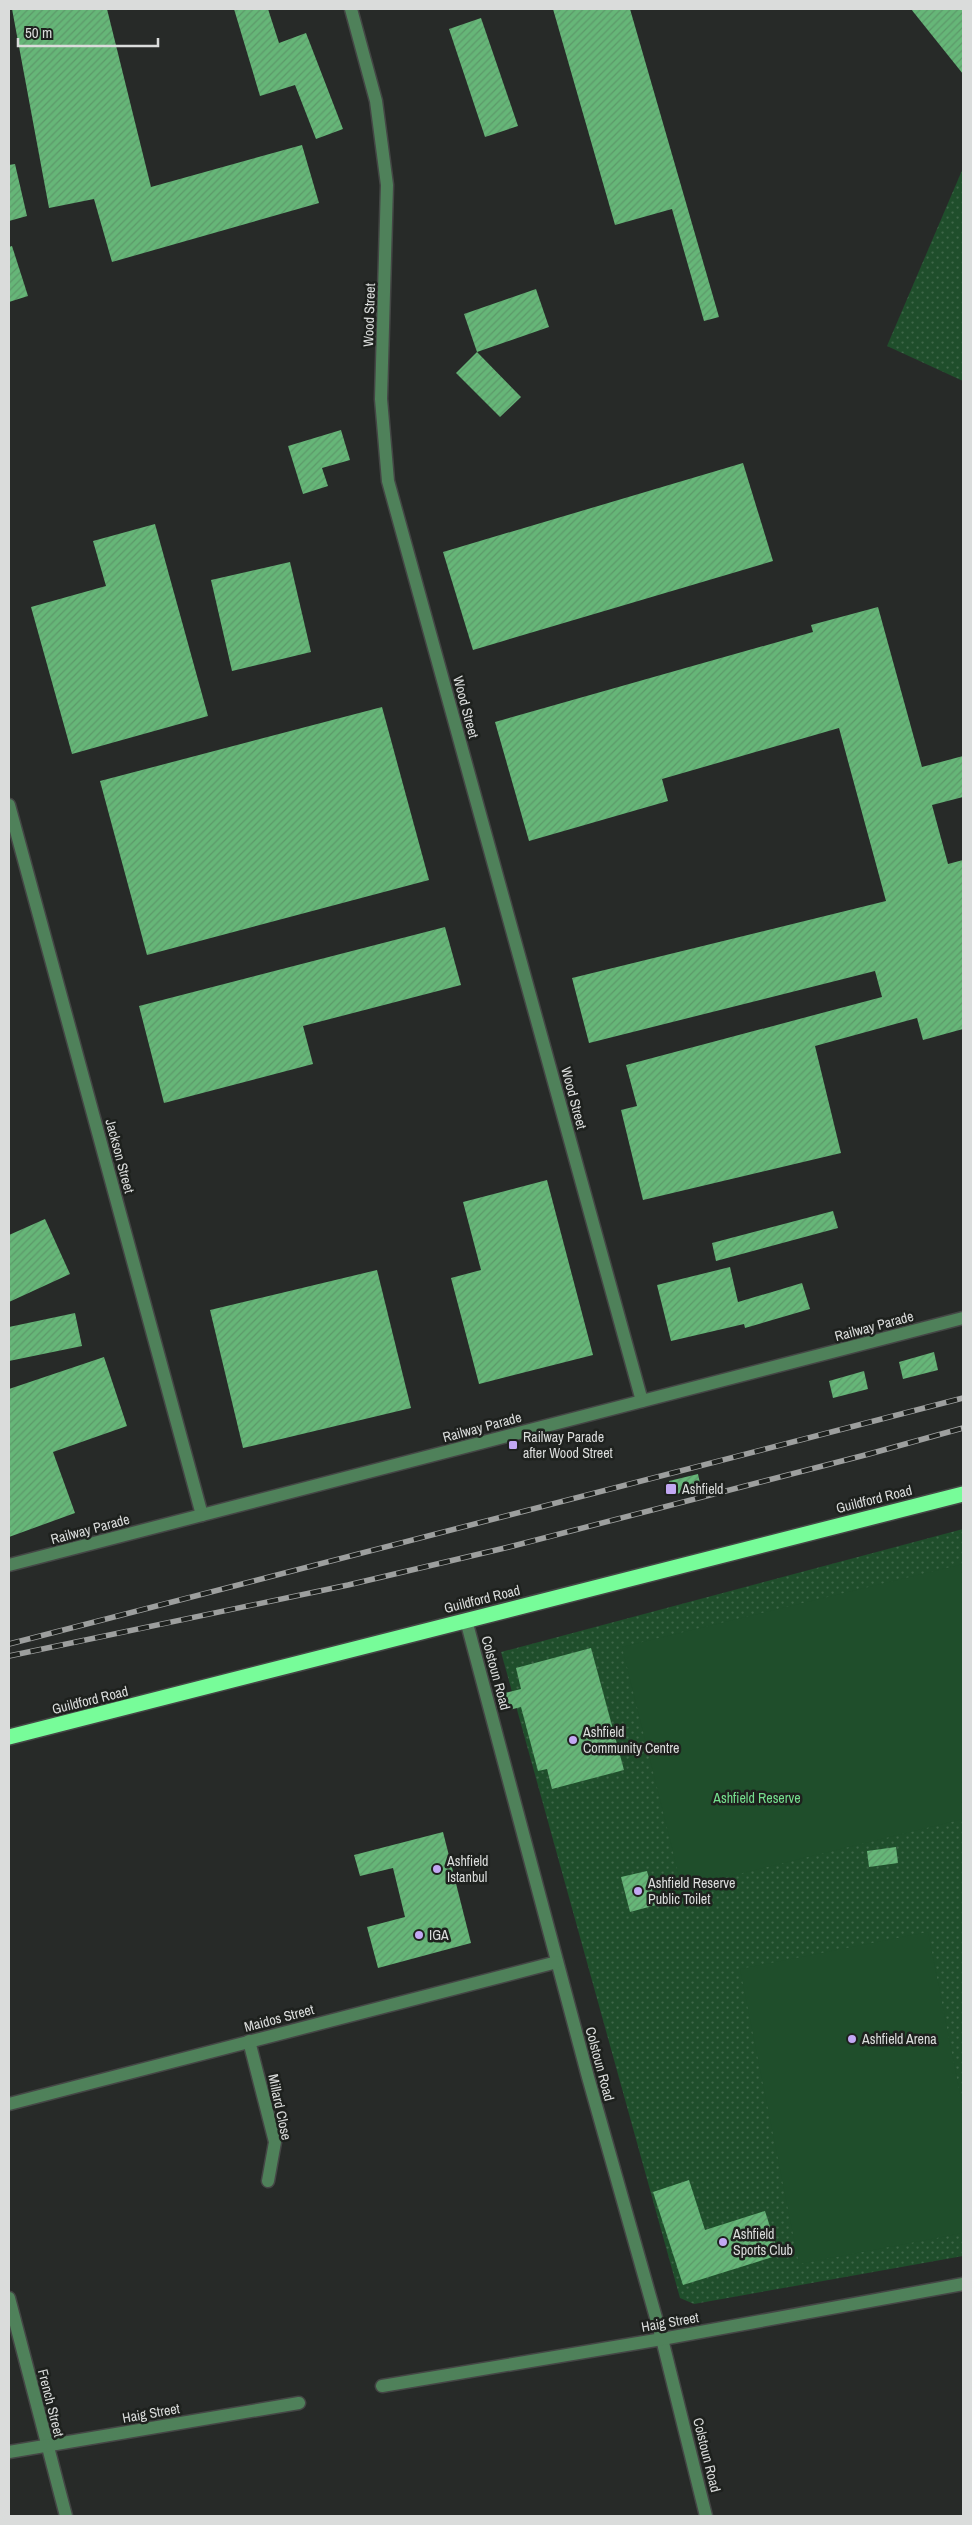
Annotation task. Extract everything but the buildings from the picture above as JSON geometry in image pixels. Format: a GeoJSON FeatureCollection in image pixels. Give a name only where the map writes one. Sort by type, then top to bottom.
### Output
{"type":"FeatureCollection","features":[{"type":"Feature","properties":{"kind":"highway","name":"Guildford Road"},"geometry":{"type":"LineString","coordinates":[[9,1737],[963,1494]]}},
{"type":"Feature","properties":{"kind":"street","name":"Wood Street"},"geometry":{"type":"LineString","coordinates":[[352,9],[376,100],[387,185],[380,400],[388,481],[642,1401]]}},
{"type":"Feature","properties":{"kind":"street","name":"Jackson Street"},"geometry":{"type":"LineString","coordinates":[[9,805],[202,1515]]}},
{"type":"Feature","properties":{"kind":"street","name":"Railway Parade"},"geometry":{"type":"LineString","coordinates":[[9,1565],[963,1318]]}},
{"type":"Feature","properties":{"kind":"street","name":"Colstoun Road"},"geometry":{"type":"LineString","coordinates":[[466,1620],[557,1962],[662,2339],[706,2516]]}},
{"type":"Feature","properties":{"kind":"street","name":"Maidos Street"},"geometry":{"type":"LineString","coordinates":[[9,2104],[557,1962]]}},
{"type":"Feature","properties":{"kind":"street","name":"Millard Close"},"geometry":{"type":"LineString","coordinates":[[249,2041],[275,2142],[268,2181]]}},
{"type":"Feature","properties":{"kind":"street","name":"Haig Street"},"geometry":{"type":"LineString","coordinates":[[382,2386],[662,2339],[963,2284]]}},
{"type":"Feature","properties":{"kind":"street","name":"French Street"},"geometry":{"type":"LineString","coordinates":[[9,2298],[66,2516]]}},
{"type":"Feature","properties":{"kind":"street","name":"Haig Street"},"geometry":{"type":"LineString","coordinates":[[9,2452],[299,2402]]}},
{"type":"Feature","properties":{"kind":"green space"},"geometry":{"type":"Polygon","coordinates":[[[963,168],[963,381],[887,346],[963,168]]]}},
{"type":"Feature","properties":{"kind":"green space","name":"Ashfield Reserve"},"geometry":{"type":"Polygon","coordinates":[[[963,1529],[963,2256],[694,2304],[680,2298],[501,1652],[963,1529]]]}},
{"type":"Feature","properties":{"kind":"green space"},"geometry":{"type":"Polygon","coordinates":[[[963,1564],[963,1819],[682,1888],[622,1647],[963,1564]]]}},
{"type":"Feature","properties":{"kind":"green space","name":"Ashfield Arena"},"geometry":{"type":"Polygon","coordinates":[[[928,1932],[963,2109],[963,2233],[799,2264],[740,1969],[928,1932]]]}},
{"type":"Feature","properties":{"kind":"railway"},"geometry":{"type":"LineString","coordinates":[[9,1644],[963,1398]]}},
{"type":"Feature","properties":{"kind":"railway"},"geometry":{"type":"LineString","coordinates":[[9,1656],[348,1585],[509,1547],[963,1428]]}},
{"type":"Feature","properties":{"kind":"place","name":"Railway Parade after Wood Street"},"geometry":{"type":"Point","coordinates":[513,1445]}},
{"type":"Feature","properties":{"kind":"place","name":"Ashfield"},"geometry":{"type":"Point","coordinates":[671,1489]}},
{"type":"Feature","properties":{"kind":"place","name":"Ashfield Community Centre"},"geometry":{"type":"Point","coordinates":[573,1740]}},
{"type":"Feature","properties":{"kind":"place","name":"Ashfield Istanbul"},"geometry":{"type":"Point","coordinates":[437,1869]}},
{"type":"Feature","properties":{"kind":"place","name":"Ashfield Reserve Public Toilet"},"geometry":{"type":"Point","coordinates":[638,1891]}},
{"type":"Feature","properties":{"kind":"place","name":"IGA"},"geometry":{"type":"Point","coordinates":[419,1935]}},
{"type":"Feature","properties":{"kind":"place","name":"Ashfield Arena"},"geometry":{"type":"Point","coordinates":[852,2039]}},
{"type":"Feature","properties":{"kind":"place","name":"Ashfield Sports Club"},"geometry":{"type":"Point","coordinates":[723,2242]}}]}
